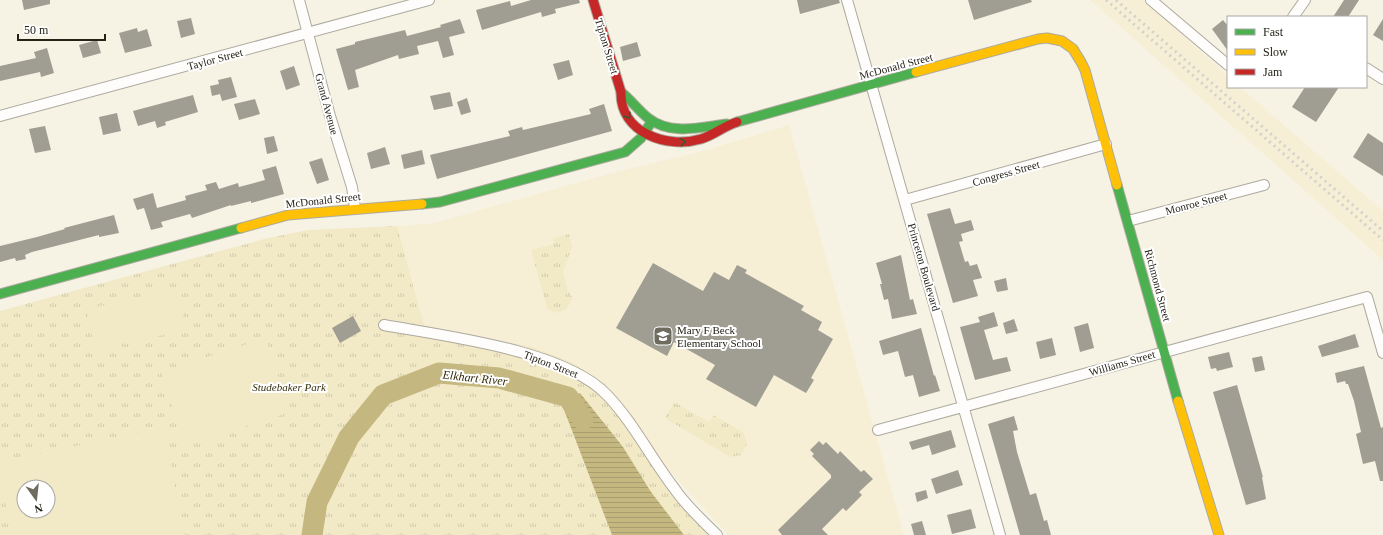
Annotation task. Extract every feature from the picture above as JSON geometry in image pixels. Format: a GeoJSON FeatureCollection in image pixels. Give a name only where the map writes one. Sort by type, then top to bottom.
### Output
{"type":"FeatureCollection","features":[{"type":"Feature","properties":{"kind":"street","name":"Grand Avenue"},"geometry":{"type":"LineString","coordinates":[[299,0],[330,116],[352,188],[355,208]]}},
{"type":"Feature","properties":{"kind":"street","name":"Taylor Street"},"geometry":{"type":"LineString","coordinates":[[0,116],[309,34],[429,0]]}},
{"type":"Feature","properties":{"kind":"street","name":"Tipton Street"},"geometry":{"type":"LineString","coordinates":[[594,0],[622,92],[620,103],[627,116],[645,134]]}},
{"type":"Feature","properties":{"kind":"street","name":"Princeton Boulevard"},"geometry":{"type":"LineString","coordinates":[[847,0],[1000,535]]}},
{"type":"Feature","properties":{"kind":"street"},"geometry":{"type":"LineString","coordinates":[[1151,0],[1227,64]]}},
{"type":"Feature","properties":{"kind":"street"},"geometry":{"type":"LineString","coordinates":[[1294,16],[1305,0]]}},
{"type":"Feature","properties":{"kind":"street","name":"McDonald Street"},"geometry":{"type":"LineString","coordinates":[[0,294],[280,217],[310,212],[440,202],[472,194],[625,152],[637,144],[645,134],[652,121],[663,127],[674,129],[730,124],[1038,39],[1048,38],[1068,44]]}},
{"type":"Feature","properties":{"kind":"street","name":"Richmond Street"},"geometry":{"type":"LineString","coordinates":[[1068,44],[1078,56],[1085,70],[1163,351],[1219,535]]}},
{"type":"Feature","properties":{"kind":"street"},"geometry":{"type":"LineString","coordinates":[[1367,69],[1383,78]]}},
{"type":"Feature","properties":{"kind":"street","name":"Tipton Street"},"geometry":{"type":"LineString","coordinates":[[622,92],[652,121]]}},
{"type":"Feature","properties":{"kind":"street","name":"McDonald Street"},"geometry":{"type":"LineString","coordinates":[[645,134],[660,140],[674,143],[693,141],[709,136],[730,124]]}},
{"type":"Feature","properties":{"kind":"street","name":"Congress Street"},"geometry":{"type":"LineString","coordinates":[[905,200],[1106,144]]}},
{"type":"Feature","properties":{"kind":"street","name":"Monroe Street"},"geometry":{"type":"LineString","coordinates":[[1128,221],[1264,185]]}},
{"type":"Feature","properties":{"kind":"street","name":"Williams Street"},"geometry":{"type":"LineString","coordinates":[[878,430],[1163,351],[1367,297],[1383,353]]}},
{"type":"Feature","properties":{"kind":"street","name":"Tipton Street"},"geometry":{"type":"LineString","coordinates":[[384,325],[498,346],[542,359],[578,373],[606,394],[628,421],[674,489],[717,535]]}},
{"type":"Feature","properties":{"kind":"shaded area"},"geometry":{"type":"Polygon","coordinates":[[[1090,0],[1143,0],[1227,75],[1227,88],[1241,88],[1383,211],[1383,260],[1090,0]]]}},
{"type":"Feature","properties":{"kind":"shaded area","name":"Mary F Beck Elementary School"},"geometry":{"type":"Polygon","coordinates":[[[789,125],[904,535],[728,535],[667,468],[633,416],[604,383],[532,347],[424,325],[397,226],[434,223],[608,174],[710,149],[789,125]]]}},
{"type":"Feature","properties":{"kind":"shaded area"},"geometry":{"type":"Polygon","coordinates":[[[580,393],[623,447],[651,492],[684,535],[612,535],[563,407],[568,397],[580,393]]]}},
{"type":"Feature","properties":{"kind":"green space","name":"Studebaker Park"},"geometry":{"type":"Polygon","coordinates":[[[397,226],[424,325],[532,347],[569,361],[604,383],[633,416],[667,468],[659,475],[689,515],[710,535],[0,535],[0,311],[264,239],[308,230],[397,226]]]}},
{"type":"Feature","properties":{"kind":"green space"},"geometry":{"type":"Polygon","coordinates":[[[569,234],[572,247],[563,272],[568,291],[573,298],[566,310],[555,313],[547,308],[531,250],[554,244],[553,238],[569,234]]]}},
{"type":"Feature","properties":{"kind":"green space"},"geometry":{"type":"Polygon","coordinates":[[[177,290],[186,330],[95,350],[86,309],[177,290]]]}},
{"type":"Feature","properties":{"kind":"green space"},"geometry":{"type":"Polygon","coordinates":[[[266,338],[290,412],[185,446],[161,372],[266,338]]]}},
{"type":"Feature","properties":{"kind":"green space"},"geometry":{"type":"Polygon","coordinates":[[[674,402],[709,422],[714,415],[744,433],[747,444],[741,455],[730,457],[665,418],[674,402]]]}},
{"type":"Feature","properties":{"kind":"green space"},"geometry":{"type":"Polygon","coordinates":[[[163,428],[185,535],[12,535],[0,477],[0,462],[163,428]]]}},
{"type":"Feature","properties":{"kind":"building"},"geometry":{"type":"Polygon","coordinates":[[[22,0],[50,0],[50,4],[24,10],[22,0]]]}},
{"type":"Feature","properties":{"kind":"building"},"geometry":{"type":"Polygon","coordinates":[[[531,0],[579,0],[580,3],[555,9],[556,13],[542,17],[541,12],[482,30],[476,10],[510,1],[511,6],[531,0]]]}},
{"type":"Feature","properties":{"kind":"building"},"geometry":{"type":"Polygon","coordinates":[[[797,0],[839,0],[840,3],[800,14],[797,0]]]}},
{"type":"Feature","properties":{"kind":"building"},"geometry":{"type":"Polygon","coordinates":[[[968,0],[1031,0],[1032,2],[974,20],[968,0]]]}},
{"type":"Feature","properties":{"kind":"building"},"geometry":{"type":"Polygon","coordinates":[[[1344,0],[1359,0],[1349,16],[1334,16],[1344,0]]]}},
{"type":"Feature","properties":{"kind":"building"},"geometry":{"type":"Polygon","coordinates":[[[191,18],[195,34],[181,38],[177,21],[191,18]]]}},
{"type":"Feature","properties":{"kind":"building"},"geometry":{"type":"Polygon","coordinates":[[[460,19],[465,33],[449,37],[454,55],[443,58],[438,41],[417,46],[419,54],[399,59],[398,55],[355,70],[359,87],[348,90],[336,49],[355,44],[355,42],[405,30],[407,36],[441,27],[440,25],[460,19]]]}},
{"type":"Feature","properties":{"kind":"building"},"geometry":{"type":"Polygon","coordinates":[[[1383,19],[1383,41],[1373,35],[1383,19]]]}},
{"type":"Feature","properties":{"kind":"building"},"geometry":{"type":"Polygon","coordinates":[[[1223,20],[1227,25],[1227,50],[1212,29],[1223,20]]]}},
{"type":"Feature","properties":{"kind":"building"},"geometry":{"type":"Polygon","coordinates":[[[137,28],[138,32],[147,29],[152,46],[125,53],[119,33],[137,28]]]}},
{"type":"Feature","properties":{"kind":"building"},"geometry":{"type":"Polygon","coordinates":[[[97,40],[101,53],[83,58],[79,45],[97,40]]]}},
{"type":"Feature","properties":{"kind":"building"},"geometry":{"type":"Polygon","coordinates":[[[637,42],[641,56],[623,61],[620,47],[637,42]]]}},
{"type":"Feature","properties":{"kind":"building"},"geometry":{"type":"Polygon","coordinates":[[[47,48],[54,73],[41,77],[40,72],[0,81],[0,66],[36,58],[34,52],[47,48]]]}},
{"type":"Feature","properties":{"kind":"building"},"geometry":{"type":"Polygon","coordinates":[[[569,60],[573,75],[558,80],[553,64],[569,60]]]}},
{"type":"Feature","properties":{"kind":"building"},"geometry":{"type":"Polygon","coordinates":[[[294,66],[300,85],[286,90],[280,71],[294,66]]]}},
{"type":"Feature","properties":{"kind":"building"},"geometry":{"type":"Polygon","coordinates":[[[231,77],[237,97],[222,101],[220,94],[212,96],[210,86],[219,84],[218,80],[231,77]]]}},
{"type":"Feature","properties":{"kind":"building"},"geometry":{"type":"Polygon","coordinates":[[[1304,88],[1338,88],[1316,122],[1292,107],[1304,88]]]}},
{"type":"Feature","properties":{"kind":"building"},"geometry":{"type":"Polygon","coordinates":[[[450,92],[453,106],[434,110],[430,96],[450,92]]]}},
{"type":"Feature","properties":{"kind":"building"},"geometry":{"type":"Polygon","coordinates":[[[193,95],[198,112],[165,122],[166,125],[157,128],[155,121],[138,126],[133,111],[193,95]]]}},
{"type":"Feature","properties":{"kind":"building"},"geometry":{"type":"Polygon","coordinates":[[[467,98],[471,112],[461,115],[457,102],[467,98]]]}},
{"type":"Feature","properties":{"kind":"building"},"geometry":{"type":"Polygon","coordinates":[[[255,99],[260,114],[239,120],[234,104],[255,99]]]}},
{"type":"Feature","properties":{"kind":"building"},"geometry":{"type":"Polygon","coordinates":[[[604,104],[612,131],[437,179],[430,155],[510,136],[508,131],[522,127],[523,130],[591,114],[589,109],[604,104]]]}},
{"type":"Feature","properties":{"kind":"building"},"geometry":{"type":"Polygon","coordinates":[[[117,113],[121,131],[103,135],[99,117],[117,113]]]}},
{"type":"Feature","properties":{"kind":"building"},"geometry":{"type":"Polygon","coordinates":[[[45,126],[51,150],[35,153],[29,129],[45,126]]]}},
{"type":"Feature","properties":{"kind":"building"},"geometry":{"type":"Polygon","coordinates":[[[1368,133],[1383,143],[1383,176],[1353,157],[1368,133]]]}},
{"type":"Feature","properties":{"kind":"building"},"geometry":{"type":"Polygon","coordinates":[[[274,136],[278,151],[267,154],[264,138],[274,136]]]}},
{"type":"Feature","properties":{"kind":"building"},"geometry":{"type":"Polygon","coordinates":[[[385,147],[390,164],[371,169],[367,153],[385,147]]]}},
{"type":"Feature","properties":{"kind":"building"},"geometry":{"type":"Polygon","coordinates":[[[422,150],[425,164],[404,169],[401,155],[422,150]]]}},
{"type":"Feature","properties":{"kind":"building"},"geometry":{"type":"Polygon","coordinates":[[[322,158],[329,180],[317,184],[309,162],[322,158]]]}},
{"type":"Feature","properties":{"kind":"building"},"geometry":{"type":"Polygon","coordinates":[[[276,166],[284,194],[251,203],[251,201],[231,205],[192,218],[190,214],[161,222],[163,227],[151,230],[144,208],[137,210],[133,199],[153,193],[157,208],[186,200],[185,196],[207,190],[205,185],[216,182],[219,189],[238,183],[239,187],[265,180],[262,170],[276,166]]]}},
{"type":"Feature","properties":{"kind":"building"},"geometry":{"type":"Polygon","coordinates":[[[950,208],[955,224],[971,220],[974,230],[961,234],[963,241],[959,242],[965,262],[968,261],[970,266],[977,264],[982,278],[973,280],[978,296],[953,303],[927,214],[950,208]]]}},
{"type":"Feature","properties":{"kind":"building"},"geometry":{"type":"Polygon","coordinates":[[[114,215],[119,233],[99,237],[99,235],[32,252],[25,255],[26,259],[16,261],[15,258],[0,262],[0,246],[114,215]]]}},
{"type":"Feature","properties":{"kind":"building"},"geometry":{"type":"Polygon","coordinates":[[[901,255],[910,300],[913,299],[917,314],[892,319],[888,299],[884,300],[880,284],[882,284],[876,263],[901,255]]]}},
{"type":"Feature","properties":{"kind":"building"},"geometry":{"type":"Polygon","coordinates":[[[653,263],[703,291],[714,272],[729,280],[737,265],[747,270],[745,273],[804,306],[801,310],[822,322],[818,330],[833,339],[811,378],[814,380],[806,393],[774,375],[756,407],[706,379],[715,365],[674,342],[667,356],[616,328],[653,263]]]}},
{"type":"Feature","properties":{"kind":"building"},"geometry":{"type":"Polygon","coordinates":[[[1006,278],[1008,290],[997,292],[994,281],[1006,278]]]}},
{"type":"Feature","properties":{"kind":"building"},"geometry":{"type":"Polygon","coordinates":[[[994,312],[998,326],[984,330],[993,360],[1007,357],[1011,371],[975,380],[960,327],[980,322],[978,317],[994,312]]]}},
{"type":"Feature","properties":{"kind":"building"},"geometry":{"type":"Polygon","coordinates":[[[353,316],[361,331],[340,343],[332,328],[353,316]]]}},
{"type":"Feature","properties":{"kind":"building"},"geometry":{"type":"Polygon","coordinates":[[[1014,319],[1018,331],[1006,334],[1003,323],[1014,319]]]}},
{"type":"Feature","properties":{"kind":"building"},"geometry":{"type":"Polygon","coordinates":[[[1088,323],[1094,348],[1080,352],[1074,327],[1088,323]]]}},
{"type":"Feature","properties":{"kind":"building"},"geometry":{"type":"Polygon","coordinates":[[[921,328],[934,376],[935,375],[940,391],[919,397],[913,375],[905,377],[898,351],[883,355],[879,341],[921,328]]]}},
{"type":"Feature","properties":{"kind":"building"},"geometry":{"type":"Polygon","coordinates":[[[1355,334],[1359,347],[1322,357],[1318,346],[1355,334]]]}},
{"type":"Feature","properties":{"kind":"building"},"geometry":{"type":"Polygon","coordinates":[[[1052,338],[1056,355],[1040,359],[1036,342],[1052,338]]]}},
{"type":"Feature","properties":{"kind":"building"},"geometry":{"type":"Polygon","coordinates":[[[1229,352],[1233,367],[1217,371],[1216,368],[1211,369],[1208,357],[1229,352]]]}},
{"type":"Feature","properties":{"kind":"building"},"geometry":{"type":"Polygon","coordinates":[[[1262,356],[1265,370],[1255,372],[1252,358],[1262,356]]]}},
{"type":"Feature","properties":{"kind":"building"},"geometry":{"type":"Polygon","coordinates":[[[1364,366],[1381,428],[1383,427],[1383,481],[1380,481],[1375,461],[1363,464],[1356,434],[1361,432],[1354,401],[1348,384],[1346,384],[1345,381],[1337,383],[1335,373],[1364,366]]]}},
{"type":"Feature","properties":{"kind":"building"},"geometry":{"type":"Polygon","coordinates":[[[1237,385],[1263,477],[1266,499],[1246,505],[1213,392],[1237,385]]]}},
{"type":"Feature","properties":{"kind":"building"},"geometry":{"type":"Polygon","coordinates":[[[1014,416],[1018,430],[1013,431],[1017,452],[1030,495],[1036,493],[1044,521],[1047,520],[1051,535],[1020,535],[988,424],[1014,416]]]}},
{"type":"Feature","properties":{"kind":"building"},"geometry":{"type":"Polygon","coordinates":[[[951,430],[956,447],[932,455],[929,445],[912,450],[909,442],[951,430]]]}},
{"type":"Feature","properties":{"kind":"building"},"geometry":{"type":"Polygon","coordinates":[[[819,441],[823,445],[826,442],[838,454],[840,451],[861,472],[864,470],[873,479],[859,492],[862,495],[846,511],[843,508],[822,529],[828,535],[782,535],[778,530],[831,478],[831,475],[812,456],[814,454],[810,450],[819,441]]]}},
{"type":"Feature","properties":{"kind":"building"},"geometry":{"type":"Polygon","coordinates":[[[958,470],[963,485],[936,494],[931,479],[958,470]]]}},
{"type":"Feature","properties":{"kind":"building"},"geometry":{"type":"Polygon","coordinates":[[[926,490],[928,498],[917,502],[915,493],[926,490]]]}},
{"type":"Feature","properties":{"kind":"building"},"geometry":{"type":"Polygon","coordinates":[[[971,509],[976,528],[952,534],[947,515],[971,509]]]}},
{"type":"Feature","properties":{"kind":"building"},"geometry":{"type":"Polygon","coordinates":[[[922,521],[926,535],[914,535],[911,524],[922,521]]]}},
{"type":"Feature","properties":{"kind":"waterway","name":"Elkhart River"},"geometry":{"type":"LineString","coordinates":[[312,535],[317,502],[349,437],[383,395],[439,373],[499,378],[568,397],[583,420]]}},
{"type":"Feature","properties":{"kind":"railway"},"geometry":{"type":"LineString","coordinates":[[1106,0],[1383,240]]}},
{"type":"Feature","properties":{"kind":"railway"},"geometry":{"type":"LineString","coordinates":[[1116,0],[1383,231]]}},
{"type":"Feature","properties":{"kind":"traffic: fast"},"geometry":{"type":"LineString","coordinates":[[737,122],[916,72]]}},
{"type":"Feature","properties":{"kind":"traffic: fast"},"geometry":{"type":"LineString","coordinates":[[621,92],[648,118],[657,124],[666,127],[686,129],[727,124]]}},
{"type":"Feature","properties":{"kind":"traffic: fast"},"geometry":{"type":"LineString","coordinates":[[422,204],[440,202],[625,152],[641,138],[652,121]]}},
{"type":"Feature","properties":{"kind":"traffic: fast"},"geometry":{"type":"LineString","coordinates":[[1117,185],[1178,401]]}},
{"type":"Feature","properties":{"kind":"traffic: fast"},"geometry":{"type":"LineString","coordinates":[[0,294],[241,228]]}},
{"type":"Feature","properties":{"kind":"traffic: slow"},"geometry":{"type":"LineString","coordinates":[[916,72],[1038,39],[1047,38],[1062,41],[1073,49],[1085,70],[1117,185]]}},
{"type":"Feature","properties":{"kind":"traffic: slow"},"geometry":{"type":"LineString","coordinates":[[241,228],[288,215],[422,204]]}},
{"type":"Feature","properties":{"kind":"traffic: slow"},"geometry":{"type":"LineString","coordinates":[[1178,401],[1219,535]]}},
{"type":"Feature","properties":{"kind":"traffic: jam"},"geometry":{"type":"LineString","coordinates":[[593,0],[621,92],[623,106],[628,118],[637,128],[648,135],[660,139],[674,142],[688,142],[706,137],[737,122]]}},
{"type":"Feature","properties":{"kind":"place","name":"Mary F Beck Elementary School"},"geometry":{"type":"Point","coordinates":[663,336]}}]}
